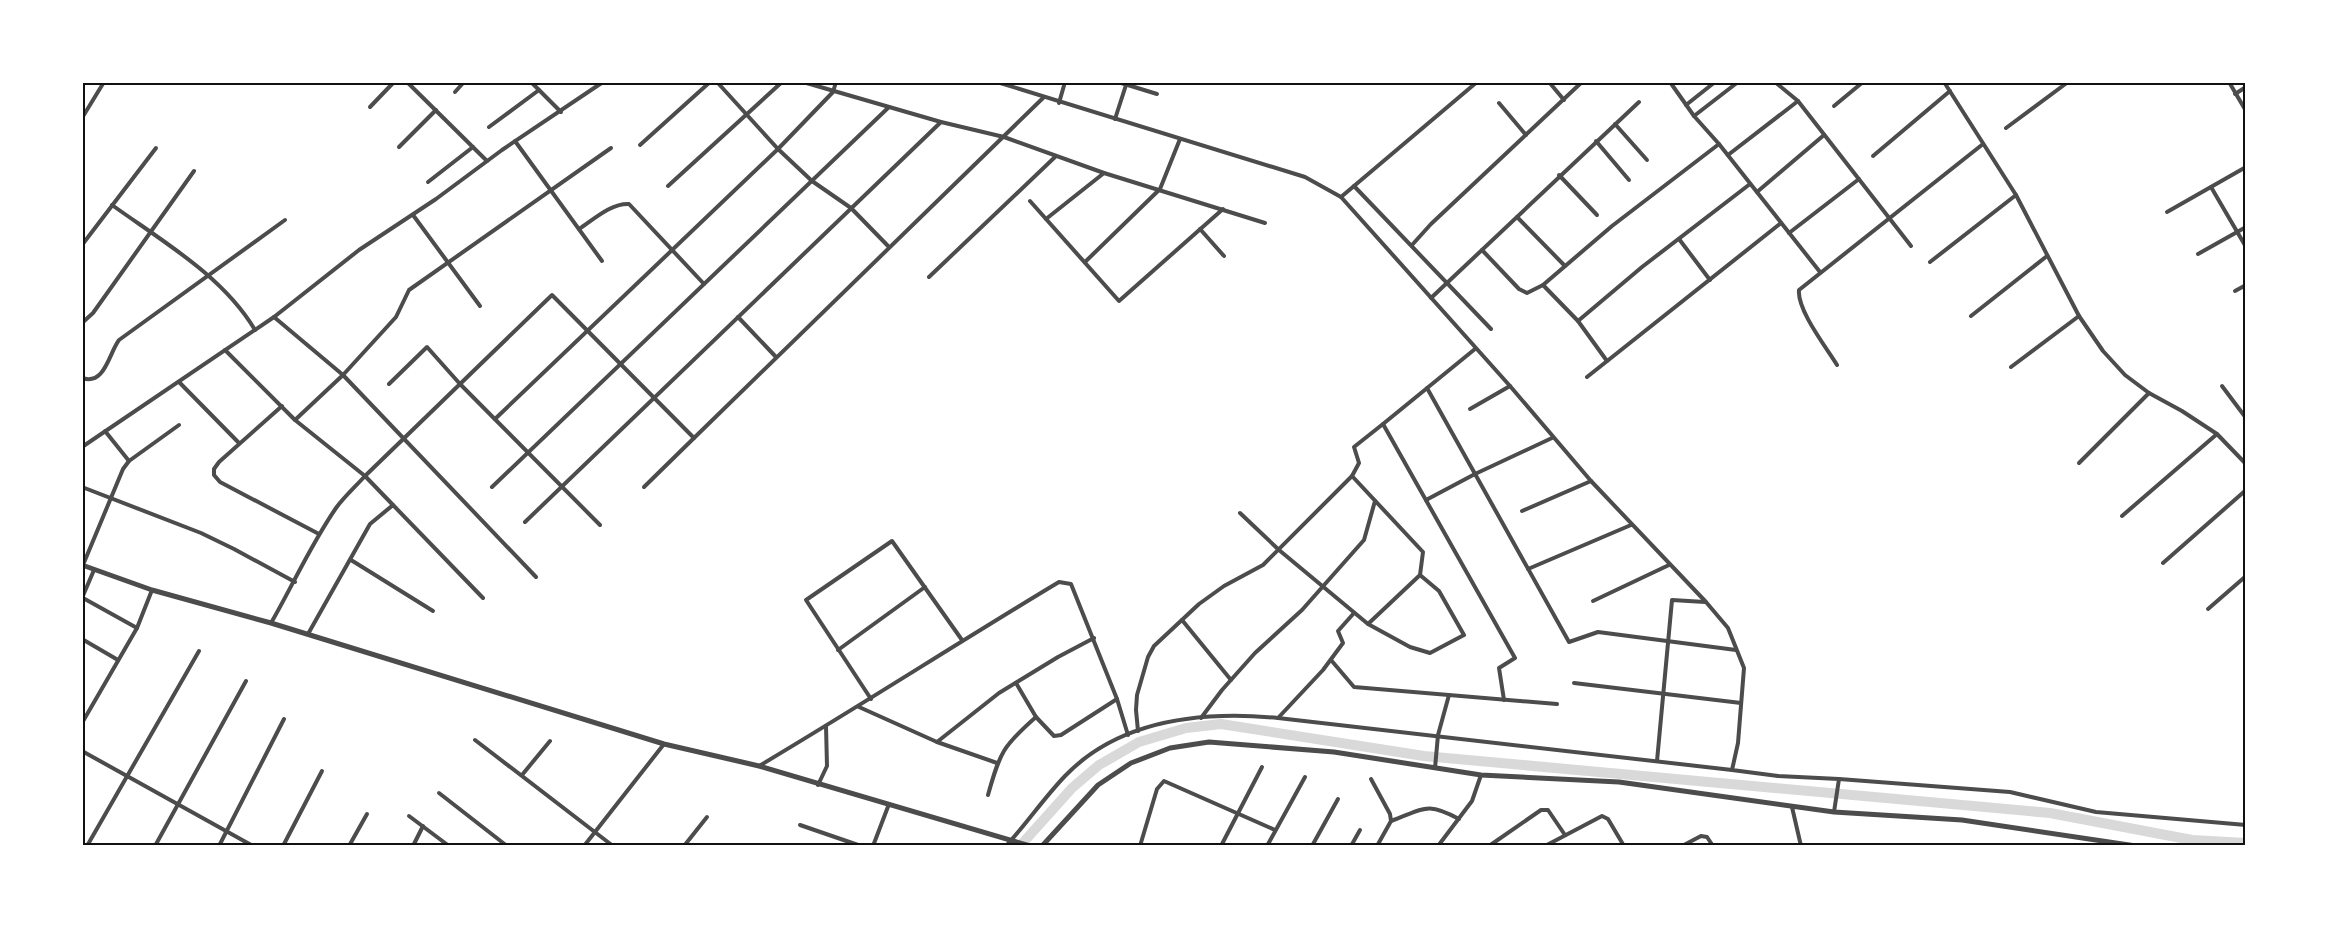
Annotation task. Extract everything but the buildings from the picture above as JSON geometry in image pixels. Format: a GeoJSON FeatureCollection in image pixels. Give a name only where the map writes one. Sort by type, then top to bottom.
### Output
{"type":"FeatureCollection","features":[{"type":"Feature","properties":{"kind":"street"},"geometry":{"type":"LineString","coordinates":[[82,118],[104,82]]}},
{"type":"Feature","properties":{"kind":"street"},"geometry":{"type":"LineString","coordinates":[[370,107],[394,82]]}},
{"type":"Feature","properties":{"kind":"street"},"geometry":{"type":"LineString","coordinates":[[407,82],[486,158]]}},
{"type":"Feature","properties":{"kind":"street"},"geometry":{"type":"LineString","coordinates":[[455,92],[464,82]]}},
{"type":"Feature","properties":{"kind":"street"},"geometry":{"type":"LineString","coordinates":[[531,82],[561,112]]}},
{"type":"Feature","properties":{"kind":"street"},"geometry":{"type":"LineString","coordinates":[[82,446],[274,317],[359,250],[413,215],[486,158],[561,112],[603,82]]}},
{"type":"Feature","properties":{"kind":"street"},"geometry":{"type":"LineString","coordinates":[[640,145],[710,82]]}},
{"type":"Feature","properties":{"kind":"street"},"geometry":{"type":"LineString","coordinates":[[717,82],[778,149],[812,181],[851,208],[889,247]]}},
{"type":"Feature","properties":{"kind":"street"},"geometry":{"type":"LineString","coordinates":[[668,186],[782,82]]}},
{"type":"Feature","properties":{"kind":"street"},"geometry":{"type":"LineString","coordinates":[[803,82],[941,122],[1004,137],[1055,157],[1265,223]]}},
{"type":"Feature","properties":{"kind":"street"},"geometry":{"type":"LineString","coordinates":[[495,418],[778,149],[833,92],[836,82]]}},
{"type":"Feature","properties":{"kind":"street"},"geometry":{"type":"LineString","coordinates":[[997,82],[1059,103],[1305,177],[1341,197],[1510,386],[1552,438],[1631,525],[1706,602],[1728,628],[1744,668],[1738,743],[1732,770]]}},
{"type":"Feature","properties":{"kind":"street"},"geometry":{"type":"LineString","coordinates":[[1118,82],[1158,94]]}},
{"type":"Feature","properties":{"kind":"street"},"geometry":{"type":"LineString","coordinates":[[1341,197],[1476,82]]}},
{"type":"Feature","properties":{"kind":"street"},"geometry":{"type":"LineString","coordinates":[[1549,82],[1564,100]]}},
{"type":"Feature","properties":{"kind":"street"},"geometry":{"type":"LineString","coordinates":[[1412,245],[1431,224],[1582,82]]}},
{"type":"Feature","properties":{"kind":"street"},"geometry":{"type":"LineString","coordinates":[[1670,82],[1694,116],[1728,155],[1820,272]]}},
{"type":"Feature","properties":{"kind":"street"},"geometry":{"type":"LineString","coordinates":[[1686,105],[1715,82]]}},
{"type":"Feature","properties":{"kind":"street"},"geometry":{"type":"LineString","coordinates":[[1694,116],[1738,82]]}},
{"type":"Feature","properties":{"kind":"street"},"geometry":{"type":"LineString","coordinates":[[1775,82],[1798,102],[1912,246]]}},
{"type":"Feature","properties":{"kind":"street"},"geometry":{"type":"LineString","coordinates":[[1834,106],[1863,82]]}},
{"type":"Feature","properties":{"kind":"street"},"geometry":{"type":"LineString","coordinates":[[1944,82],[2016,195],[2079,316],[2103,351],[2125,375],[2149,393],[2182,411],[2217,434],[2246,464]]}},
{"type":"Feature","properties":{"kind":"street"},"geometry":{"type":"LineString","coordinates":[[2006,128],[2068,82]]}},
{"type":"Feature","properties":{"kind":"street"},"geometry":{"type":"LineString","coordinates":[[2229,82],[2246,111]]}},
{"type":"Feature","properties":{"kind":"street"},"geometry":{"type":"LineString","coordinates":[[1059,103],[1064,85]]}},
{"type":"Feature","properties":{"kind":"street"},"geometry":{"type":"LineString","coordinates":[[1115,120],[1126,85]]}},
{"type":"Feature","properties":{"kind":"street"},"geometry":{"type":"LineString","coordinates":[[2236,94],[2246,87]]}},
{"type":"Feature","properties":{"kind":"street"},"geometry":{"type":"LineString","coordinates":[[489,127],[539,90]]}},
{"type":"Feature","properties":{"kind":"street"},"geometry":{"type":"LineString","coordinates":[[1873,156],[1950,91]]}},
{"type":"Feature","properties":{"kind":"street"},"geometry":{"type":"LineString","coordinates":[[644,487],[1043,98]]}},
{"type":"Feature","properties":{"kind":"street"},"geometry":{"type":"LineString","coordinates":[[1431,298],[1560,174],[1639,102]]}},
{"type":"Feature","properties":{"kind":"street"},"geometry":{"type":"LineString","coordinates":[[1728,155],[1798,102]]}},
{"type":"Feature","properties":{"kind":"street"},"geometry":{"type":"LineString","coordinates":[[1499,103],[1526,135]]}},
{"type":"Feature","properties":{"kind":"street"},"geometry":{"type":"LineString","coordinates":[[492,487],[529,454],[889,107]]}},
{"type":"Feature","properties":{"kind":"street"},"geometry":{"type":"LineString","coordinates":[[399,146],[436,110]]}},
{"type":"Feature","properties":{"kind":"street"},"geometry":{"type":"LineString","coordinates":[[525,522],[941,122]]}},
{"type":"Feature","properties":{"kind":"street"},"geometry":{"type":"LineString","coordinates":[[1615,124],[1647,160]]}},
{"type":"Feature","properties":{"kind":"street"},"geometry":{"type":"LineString","coordinates":[[1757,192],[1824,135]]}},
{"type":"Feature","properties":{"kind":"street"},"geometry":{"type":"LineString","coordinates":[[1085,262],[1160,189],[1180,139]]}},
{"type":"Feature","properties":{"kind":"street"},"geometry":{"type":"LineString","coordinates":[[515,141],[602,261]]}},
{"type":"Feature","properties":{"kind":"street"},"geometry":{"type":"LineString","coordinates":[[1596,141],[1629,180]]}},
{"type":"Feature","properties":{"kind":"street"},"geometry":{"type":"LineString","coordinates":[[1482,250],[1519,288],[1527,293],[1543,285],[1612,226],[1719,144]]}},
{"type":"Feature","properties":{"kind":"street"},"geometry":{"type":"LineString","coordinates":[[1837,365],[1799,298],[1799,290],[1983,144]]}},
{"type":"Feature","properties":{"kind":"street"},"geometry":{"type":"LineString","coordinates":[[428,182],[473,147]]}},
{"type":"Feature","properties":{"kind":"street"},"geometry":{"type":"LineString","coordinates":[[82,245],[156,148]]}},
{"type":"Feature","properties":{"kind":"street"},"geometry":{"type":"LineString","coordinates":[[295,420],[343,375],[396,317],[409,290],[550,189],[611,148]]}},
{"type":"Feature","properties":{"kind":"street"},"geometry":{"type":"LineString","coordinates":[[929,277],[1055,157]]}},
{"type":"Feature","properties":{"kind":"street"},"geometry":{"type":"LineString","coordinates":[[2167,212],[2246,166]]}},
{"type":"Feature","properties":{"kind":"street"},"geometry":{"type":"LineString","coordinates":[[82,323],[93,313],[194,171]]}},
{"type":"Feature","properties":{"kind":"street"},"geometry":{"type":"LineString","coordinates":[[1046,219],[1104,173]]}},
{"type":"Feature","properties":{"kind":"street"},"geometry":{"type":"LineString","coordinates":[[1560,174],[1597,216]]}},
{"type":"Feature","properties":{"kind":"street"},"geometry":{"type":"LineString","coordinates":[[1789,233],[1859,179]]}},
{"type":"Feature","properties":{"kind":"street"},"geometry":{"type":"LineString","coordinates":[[1578,321],[1750,184]]}},
{"type":"Feature","properties":{"kind":"street"},"geometry":{"type":"LineString","coordinates":[[2211,187],[2246,247]]}},
{"type":"Feature","properties":{"kind":"street"},"geometry":{"type":"LineString","coordinates":[[1352,188],[1412,245],[1491,329]]}},
{"type":"Feature","properties":{"kind":"street"},"geometry":{"type":"LineString","coordinates":[[1930,262],[2016,195]]}},
{"type":"Feature","properties":{"kind":"street"},"geometry":{"type":"LineString","coordinates":[[1030,201],[1119,301],[1223,209]]}},
{"type":"Feature","properties":{"kind":"street"},"geometry":{"type":"LineString","coordinates":[[579,230],[613,207],[620,204],[629,204],[704,284]]}},
{"type":"Feature","properties":{"kind":"street"},"geometry":{"type":"LineString","coordinates":[[112,205],[209,276],[248,319],[254,330]]}},
{"type":"Feature","properties":{"kind":"street"},"geometry":{"type":"LineString","coordinates":[[413,215],[480,306]]}},
{"type":"Feature","properties":{"kind":"street"},"geometry":{"type":"LineString","coordinates":[[1517,217],[1565,266]]}},
{"type":"Feature","properties":{"kind":"street"},"geometry":{"type":"LineString","coordinates":[[82,378],[95,379],[101,375],[113,348],[119,340],[285,220]]}},
{"type":"Feature","properties":{"kind":"street"},"geometry":{"type":"LineString","coordinates":[[1587,377],[1781,224]]}},
{"type":"Feature","properties":{"kind":"street"},"geometry":{"type":"LineString","coordinates":[[2198,254],[2246,227]]}},
{"type":"Feature","properties":{"kind":"street"},"geometry":{"type":"LineString","coordinates":[[1200,229],[1224,256]]}},
{"type":"Feature","properties":{"kind":"street"},"geometry":{"type":"LineString","coordinates":[[1679,239],[1710,280]]}},
{"type":"Feature","properties":{"kind":"street"},"geometry":{"type":"LineString","coordinates":[[1971,316],[2047,256]]}},
{"type":"Feature","properties":{"kind":"street"},"geometry":{"type":"LineString","coordinates":[[1543,285],[1578,321],[1607,361]]}},
{"type":"Feature","properties":{"kind":"street"},"geometry":{"type":"LineString","coordinates":[[2235,290],[2246,285]]}},
{"type":"Feature","properties":{"kind":"street"},"geometry":{"type":"LineString","coordinates":[[271,623],[295,582],[319,534],[337,506],[365,476],[552,295],[694,438]]}},
{"type":"Feature","properties":{"kind":"street"},"geometry":{"type":"LineString","coordinates":[[2011,367],[2079,316]]}},
{"type":"Feature","properties":{"kind":"street"},"geometry":{"type":"LineString","coordinates":[[274,317],[343,375],[536,577]]}},
{"type":"Feature","properties":{"kind":"street"},"geometry":{"type":"LineString","coordinates":[[738,317],[776,357]]}},
{"type":"Feature","properties":{"kind":"street"},"geometry":{"type":"LineString","coordinates":[[390,384],[427,347],[460,384],[600,525]]}},
{"type":"Feature","properties":{"kind":"street"},"geometry":{"type":"LineString","coordinates":[[1138,731],[1137,695],[1148,657],[1154,646],[1182,620],[1224,586],[1263,565],[1352,476],[1358,463],[1354,447],[1475,349]]}},
{"type":"Feature","properties":{"kind":"street"},"geometry":{"type":"LineString","coordinates":[[226,350],[295,420],[365,476],[483,598]]}},
{"type":"Feature","properties":{"kind":"street"},"geometry":{"type":"LineString","coordinates":[[179,382],[239,443]]}},
{"type":"Feature","properties":{"kind":"street"},"geometry":{"type":"LineString","coordinates":[[1470,409],[1510,386]]}},
{"type":"Feature","properties":{"kind":"street"},"geometry":{"type":"LineString","coordinates":[[2222,386],[2246,418]]}},
{"type":"Feature","properties":{"kind":"street"},"geometry":{"type":"LineString","coordinates":[[1427,388],[1569,642],[1598,632],[1736,650]]}},
{"type":"Feature","properties":{"kind":"street"},"geometry":{"type":"LineString","coordinates":[[2079,462],[2149,393]]}},
{"type":"Feature","properties":{"kind":"street"},"geometry":{"type":"LineString","coordinates":[[282,406],[239,443],[214,469],[214,475],[220,482],[319,534]]}},
{"type":"Feature","properties":{"kind":"street"},"geometry":{"type":"LineString","coordinates":[[1383,424],[1515,658],[1499,668],[1504,700]]}},
{"type":"Feature","properties":{"kind":"street"},"geometry":{"type":"LineString","coordinates":[[179,426],[129,461],[110,498],[83,565],[152,590],[308,634],[664,744],[759,766],[889,804],[1011,843],[1030,846]]}},
{"type":"Feature","properties":{"kind":"street"},"geometry":{"type":"LineString","coordinates":[[105,431],[129,461]]}},
{"type":"Feature","properties":{"kind":"street"},"geometry":{"type":"LineString","coordinates":[[2122,516],[2217,434]]}},
{"type":"Feature","properties":{"kind":"street"},"geometry":{"type":"LineString","coordinates":[[1426,500],[1475,474],[1552,438]]}},
{"type":"Feature","properties":{"kind":"street"},"geometry":{"type":"LineString","coordinates":[[1352,476],[1423,552],[1420,575],[1368,624]]}},
{"type":"Feature","properties":{"kind":"street"},"geometry":{"type":"LineString","coordinates":[[1522,511],[1591,481]]}},
{"type":"Feature","properties":{"kind":"street"},"geometry":{"type":"LineString","coordinates":[[82,487],[201,533],[234,548],[295,582]]}},
{"type":"Feature","properties":{"kind":"street"},"geometry":{"type":"LineString","coordinates":[[2163,563],[2246,490]]}},
{"type":"Feature","properties":{"kind":"street"},"geometry":{"type":"LineString","coordinates":[[1201,718],[1255,653],[1324,586],[1364,540],[1375,501]]}},
{"type":"Feature","properties":{"kind":"street"},"geometry":{"type":"LineString","coordinates":[[308,634],[370,524],[392,505]]}},
{"type":"Feature","properties":{"kind":"street"},"geometry":{"type":"LineString","coordinates":[[1240,513],[1279,550],[1368,624],[1410,647],[1430,653],[1464,635],[1439,591],[1420,575]]}},
{"type":"Feature","properties":{"kind":"street"},"geometry":{"type":"LineString","coordinates":[[1528,569],[1631,525]]}},
{"type":"Feature","properties":{"kind":"street"},"geometry":{"type":"LineString","coordinates":[[871,699],[806,600],[892,541],[962,640]]}},
{"type":"Feature","properties":{"kind":"street"},"geometry":{"type":"LineString","coordinates":[[351,560],[433,611]]}},
{"type":"Feature","properties":{"kind":"street"},"geometry":{"type":"LineString","coordinates":[[1593,601],[1669,565]]}},
{"type":"Feature","properties":{"kind":"street"},"geometry":{"type":"LineString","coordinates":[[94,570],[83,598],[137,628]]}},
{"type":"Feature","properties":{"kind":"street"},"geometry":{"type":"LineString","coordinates":[[2208,609],[2246,576]]}},
{"type":"Feature","properties":{"kind":"street"},"geometry":{"type":"LineString","coordinates":[[759,766],[859,707],[962,640],[1059,582],[1071,584],[1094,638],[1117,699],[1128,735]]}},
{"type":"Feature","properties":{"kind":"street"},"geometry":{"type":"LineString","coordinates":[[838,650],[925,587]]}},
{"type":"Feature","properties":{"kind":"street"},"geometry":{"type":"LineString","coordinates":[[82,723],[137,628],[152,590]]}},
{"type":"Feature","properties":{"kind":"street"},"geometry":{"type":"LineString","coordinates":[[1657,761],[1672,600],[1706,602]]}},
{"type":"Feature","properties":{"kind":"street"},"geometry":{"type":"LineString","coordinates":[[1278,718],[1331,660],[1343,643],[1338,631],[1354,613]]}},
{"type":"Feature","properties":{"kind":"street"},"geometry":{"type":"LineString","coordinates":[[1182,620],[1231,680]]}},
{"type":"Feature","properties":{"kind":"street"},"geometry":{"type":"LineString","coordinates":[[937,742],[999,693],[1094,638]]}},
{"type":"Feature","properties":{"kind":"street"},"geometry":{"type":"LineString","coordinates":[[82,639],[118,660]]}},
{"type":"Feature","properties":{"kind":"street"},"geometry":{"type":"LineString","coordinates":[[87,846],[199,651]]}},
{"type":"Feature","properties":{"kind":"street"},"geometry":{"type":"LineString","coordinates":[[1331,660],[1354,687],[1557,704]]}},
{"type":"Feature","properties":{"kind":"street"},"geometry":{"type":"LineString","coordinates":[[155,846],[246,681]]}},
{"type":"Feature","properties":{"kind":"street"},"geometry":{"type":"LineString","coordinates":[[1016,683],[1036,717],[1054,736],[1061,735],[1117,699]]}},
{"type":"Feature","properties":{"kind":"street"},"geometry":{"type":"LineString","coordinates":[[1574,683],[1741,703]]}},
{"type":"Feature","properties":{"kind":"street"},"geometry":{"type":"LineString","coordinates":[[1435,765],[1438,735],[1449,695]]}},
{"type":"Feature","properties":{"kind":"street"},"geometry":{"type":"LineString","coordinates":[[859,707],[937,742],[997,763]]}},
{"type":"Feature","properties":{"kind":"street"},"geometry":{"type":"LineString","coordinates":[[1011,843],[1066,775],[1111,740],[1170,720],[1242,714],[1438,735],[1778,776],[2010,792],[2096,812],[2246,825]]}},
{"type":"Feature","properties":{"kind":"street"},"geometry":{"type":"LineString","coordinates":[[988,795],[997,763],[1011,740],[1036,717]]}},
{"type":"Feature","properties":{"kind":"street"},"geometry":{"type":"LineString","coordinates":[[219,846],[284,719]]}},
{"type":"Feature","properties":{"kind":"street"},"geometry":{"type":"LineString","coordinates":[[818,784],[827,766],[826,726]]}},
{"type":"Feature","properties":{"kind":"street"},"geometry":{"type":"LineString","coordinates":[[475,740],[614,846]]}},
{"type":"Feature","properties":{"kind":"street"},"geometry":{"type":"LineString","coordinates":[[522,775],[550,741]]}},
{"type":"Feature","properties":{"kind":"street"},"geometry":{"type":"LineString","coordinates":[[1042,846],[1098,785],[1131,763],[1170,748],[1209,742],[1279,746],[1334,752],[1435,765],[1482,775],[1619,782],[1834,812],[1962,820],[2136,846]]}},
{"type":"Feature","properties":{"kind":"street"},"geometry":{"type":"LineString","coordinates":[[584,846],[664,744]]}},
{"type":"Feature","properties":{"kind":"street"},"geometry":{"type":"LineString","coordinates":[[82,751],[253,846]]}},
{"type":"Feature","properties":{"kind":"street"},"geometry":{"type":"LineString","coordinates":[[1221,846],[1262,767]]}},
{"type":"Feature","properties":{"kind":"street"},"geometry":{"type":"LineString","coordinates":[[283,846],[322,771]]}},
{"type":"Feature","properties":{"kind":"street"},"geometry":{"type":"LineString","coordinates":[[1438,846],[1475,795],[1482,775]]}},
{"type":"Feature","properties":{"kind":"street"},"geometry":{"type":"LineString","coordinates":[[1266,846],[1305,777]]}},
{"type":"Feature","properties":{"kind":"street"},"geometry":{"type":"LineString","coordinates":[[1371,779],[1390,814],[1391,821]]}},
{"type":"Feature","properties":{"kind":"street"},"geometry":{"type":"LineString","coordinates":[[1834,812],[1839,779]]}},
{"type":"Feature","properties":{"kind":"street"},"geometry":{"type":"LineString","coordinates":[[1140,846],[1157,789],[1164,781],[1275,830]]}},
{"type":"Feature","properties":{"kind":"street"},"geometry":{"type":"LineString","coordinates":[[439,793],[507,846]]}},
{"type":"Feature","properties":{"kind":"street"},"geometry":{"type":"LineString","coordinates":[[1312,846],[1338,798]]}},
{"type":"Feature","properties":{"kind":"street"},"geometry":{"type":"LineString","coordinates":[[873,846],[889,804]]}},
{"type":"Feature","properties":{"kind":"street"},"geometry":{"type":"LineString","coordinates":[[1376,846],[1391,821],[1431,806],[1439,808],[1459,819]]}},
{"type":"Feature","properties":{"kind":"street"},"geometry":{"type":"LineString","coordinates":[[1792,807],[1801,846]]}},
{"type":"Feature","properties":{"kind":"street"},"geometry":{"type":"LineString","coordinates":[[1489,846],[1541,810],[1548,810],[1565,834]]}},
{"type":"Feature","properties":{"kind":"street"},"geometry":{"type":"LineString","coordinates":[[349,846],[367,814]]}},
{"type":"Feature","properties":{"kind":"street"},"geometry":{"type":"LineString","coordinates":[[409,816],[449,846]]}},
{"type":"Feature","properties":{"kind":"street"},"geometry":{"type":"LineString","coordinates":[[1545,846],[1602,816],[1608,819],[1623,845]]}},
{"type":"Feature","properties":{"kind":"street"},"geometry":{"type":"LineString","coordinates":[[684,846],[707,817]]}},
{"type":"Feature","properties":{"kind":"street"},"geometry":{"type":"LineString","coordinates":[[800,825],[861,846]]}},
{"type":"Feature","properties":{"kind":"street"},"geometry":{"type":"LineString","coordinates":[[413,846],[423,826]]}},
{"type":"Feature","properties":{"kind":"street"},"geometry":{"type":"LineString","coordinates":[[1351,846],[1360,830]]}},
{"type":"Feature","properties":{"kind":"street"},"geometry":{"type":"LineString","coordinates":[[1682,846],[1702,836],[1707,837],[1713,846]]}},
{"type":"Feature","properties":{"kind":"waterway"},"geometry":{"type":"LineString","coordinates":[[1020,846],[1072,788],[1099,765],[1139,742],[1186,728],[1221,724],[1424,756],[2050,813],[2192,840],[2246,843]]}}]}
